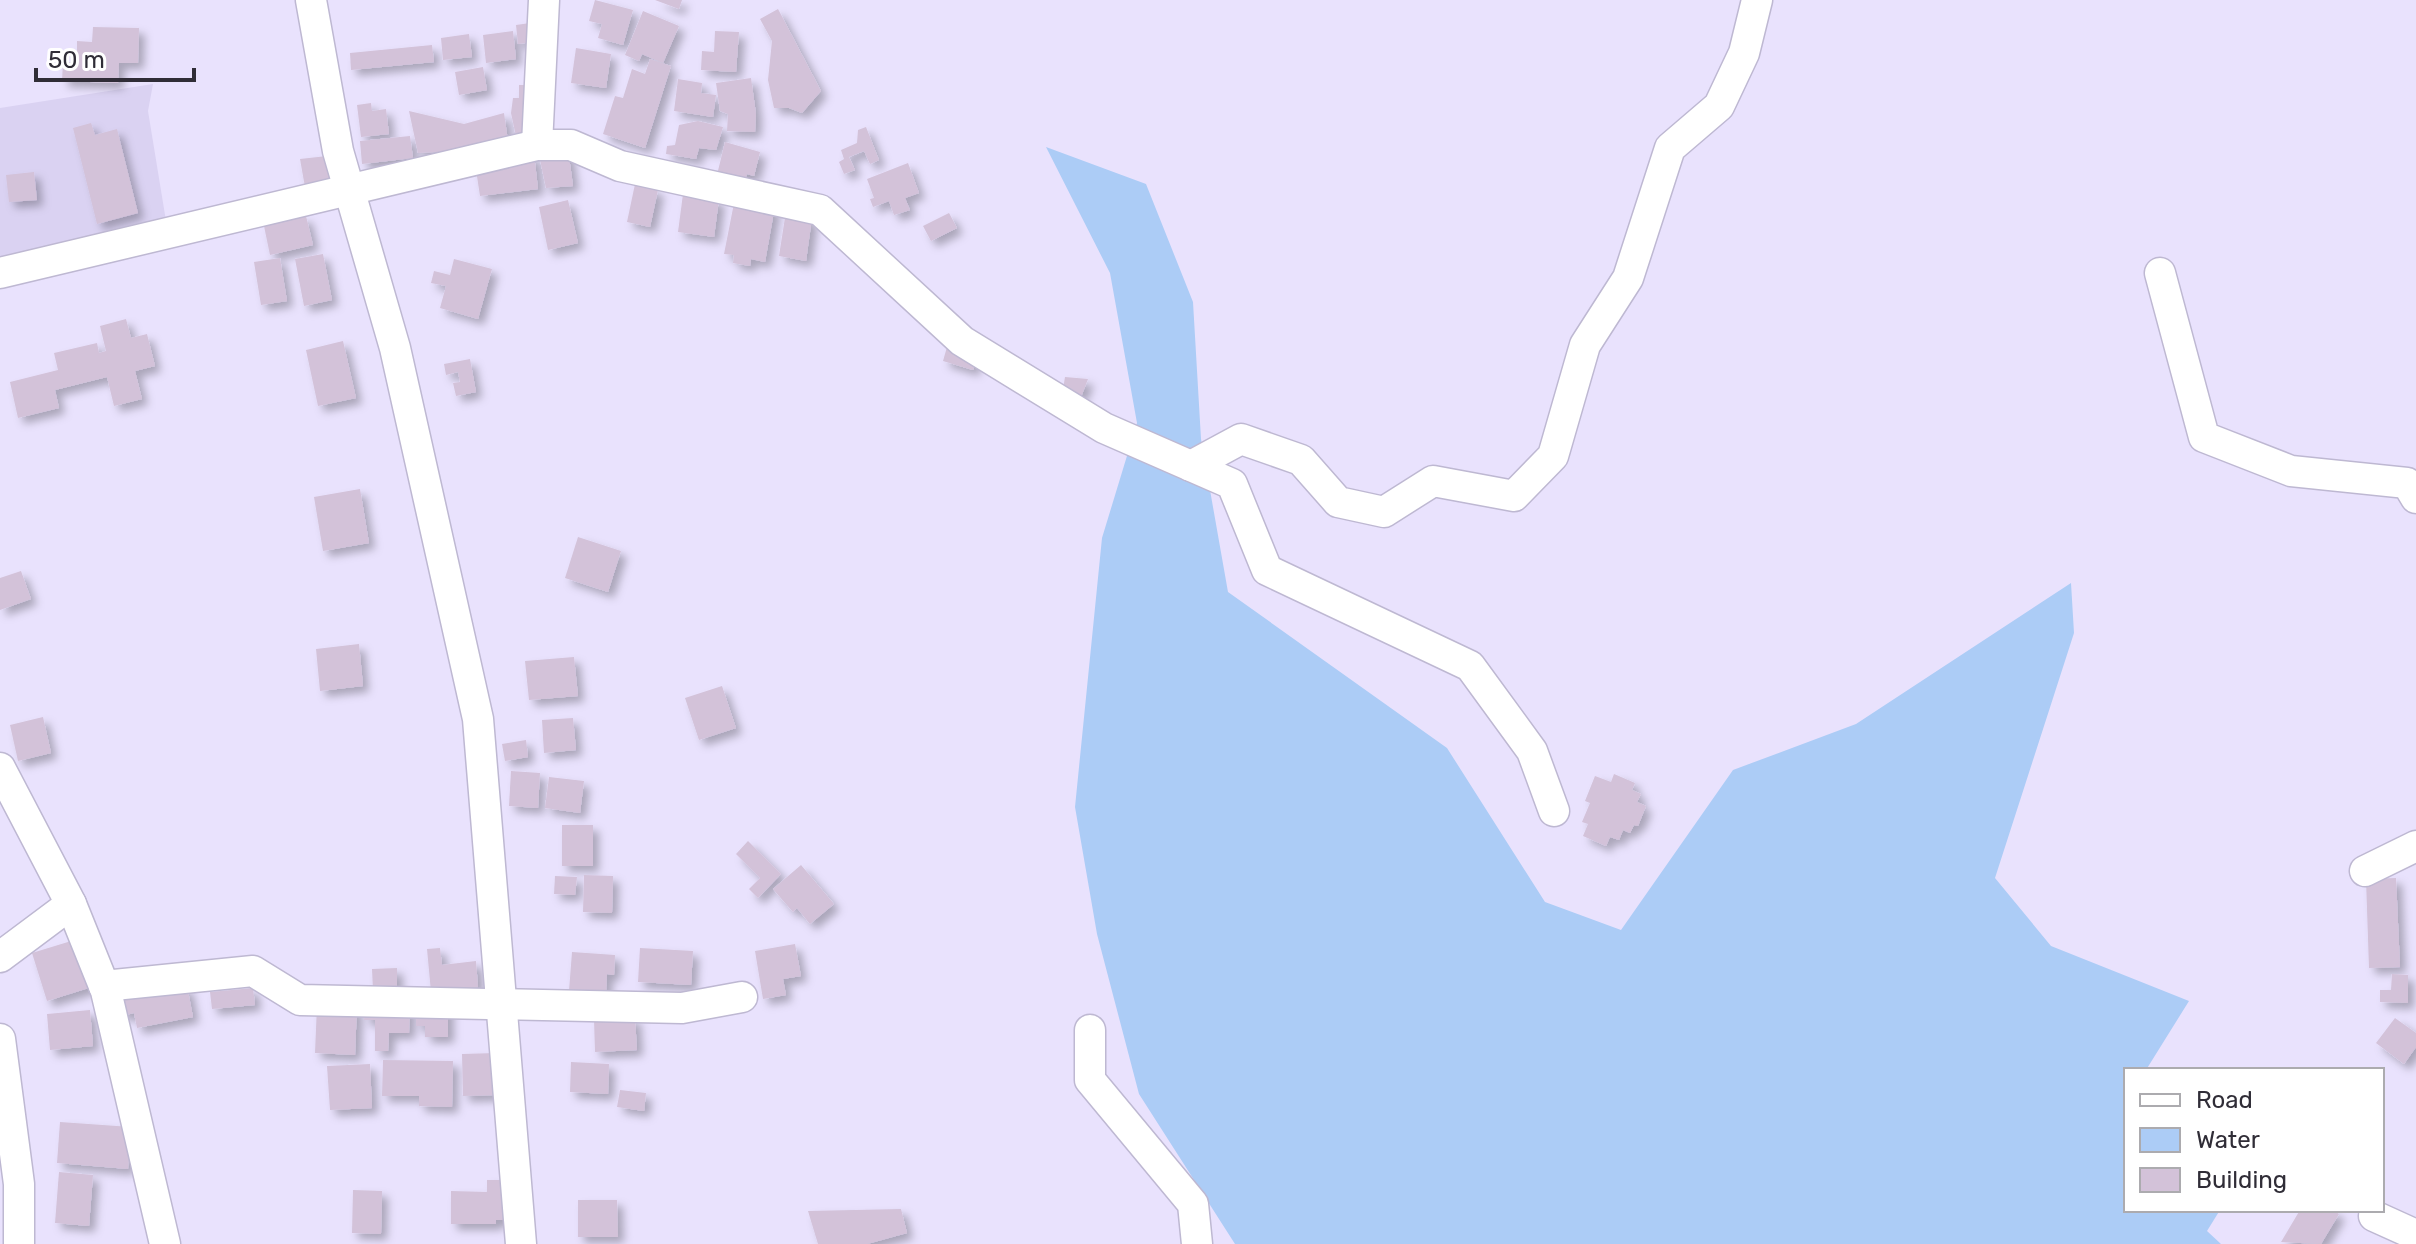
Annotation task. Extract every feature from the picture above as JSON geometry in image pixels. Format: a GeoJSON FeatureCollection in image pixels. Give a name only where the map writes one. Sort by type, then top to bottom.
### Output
{"type":"FeatureCollection","features":[{"type":"Feature","properties":{"kind":"street"},"geometry":{"type":"LineString","coordinates":[[311,0],[338,151],[395,348],[478,719],[521,1244]]}},
{"type":"Feature","properties":{"kind":"street"},"geometry":{"type":"LineString","coordinates":[[537,145],[544,0]]}},
{"type":"Feature","properties":{"kind":"street"},"geometry":{"type":"LineString","coordinates":[[1191,466],[1241,439],[1301,460],[1338,502],[1384,512],[1433,481],[1514,496],[1553,456],[1585,345],[1628,278],[1670,148],[1719,106],[1744,53],[1757,0]]}},
{"type":"Feature","properties":{"kind":"street"},"geometry":{"type":"LineString","coordinates":[[0,273],[537,145],[571,145],[620,166],[820,210],[962,341],[1104,428],[1232,484],[1267,570],[1470,666],[1532,751],[1554,811]]}},
{"type":"Feature","properties":{"kind":"street"},"geometry":{"type":"LineString","coordinates":[[2160,273],[2204,437],[2291,471],[2407,483],[2416,498]]}},
{"type":"Feature","properties":{"kind":"street"},"geometry":{"type":"LineString","coordinates":[[0,768],[71,904],[104,986],[165,1244]]}},
{"type":"Feature","properties":{"kind":"street"},"geometry":{"type":"LineString","coordinates":[[2365,871],[2416,846]]}},
{"type":"Feature","properties":{"kind":"street"},"geometry":{"type":"LineString","coordinates":[[0,957],[71,904]]}},
{"type":"Feature","properties":{"kind":"street"},"geometry":{"type":"LineString","coordinates":[[104,986],[253,971],[300,1000],[682,1008],[742,997]]}},
{"type":"Feature","properties":{"kind":"street"},"geometry":{"type":"LineString","coordinates":[[1090,1030],[1090,1080],[1193,1204],[1197,1244]]}},
{"type":"Feature","properties":{"kind":"street"},"geometry":{"type":"LineString","coordinates":[[0,1039],[19,1184],[19,1244]]}},
{"type":"Feature","properties":{"kind":"street"},"geometry":{"type":"LineString","coordinates":[[2374,1216],[2416,1235]]}},
{"type":"Feature","properties":{"kind":"shaded area"},"geometry":{"type":"Polygon","coordinates":[[[153,84],[148,111],[166,221],[0,258],[0,108],[153,84]]]}},
{"type":"Feature","properties":{"kind":"water"},"geometry":{"type":"Polygon","coordinates":[[[1046,147],[1146,184],[1193,302],[1201,439],[1228,592],[1447,748],[1545,902],[1621,930],[1733,770],[1856,724],[2071,583],[2074,633],[1995,878],[2051,946],[2189,1001],[2147,1068],[2124,1068],[2124,1212],[2219,1212],[2207,1231],[2221,1244],[1235,1244],[1139,1094],[1097,934],[1075,807],[1102,538],[1137,423],[1110,273],[1046,147]]]}},
{"type":"Feature","properties":{"kind":"building"},"geometry":{"type":"Polygon","coordinates":[[[595,0],[633,10],[623,45],[598,38],[602,24],[589,21],[595,0]]]}},
{"type":"Feature","properties":{"kind":"building"},"geometry":{"type":"Polygon","coordinates":[[[655,0],[682,0],[679,9],[655,0]]]}},
{"type":"Feature","properties":{"kind":"building"},"geometry":{"type":"Polygon","coordinates":[[[778,9],[821,91],[802,113],[789,108],[774,108],[768,80],[772,41],[760,19],[778,9]]]}},
{"type":"Feature","properties":{"kind":"building"},"geometry":{"type":"Polygon","coordinates":[[[643,11],[679,26],[663,63],[642,54],[639,61],[625,55],[643,11]]]}},
{"type":"Feature","properties":{"kind":"building"},"geometry":{"type":"Polygon","coordinates":[[[537,22],[540,41],[518,44],[516,25],[537,22]]]}},
{"type":"Feature","properties":{"kind":"building"},"geometry":{"type":"Polygon","coordinates":[[[93,27],[139,28],[138,63],[119,63],[118,83],[62,81],[63,62],[77,62],[77,41],[92,42],[93,27]]]}},
{"type":"Feature","properties":{"kind":"building"},"geometry":{"type":"Polygon","coordinates":[[[513,31],[516,59],[486,63],[483,35],[513,31]]]}},
{"type":"Feature","properties":{"kind":"building"},"geometry":{"type":"Polygon","coordinates":[[[715,31],[739,32],[736,72],[701,70],[702,51],[714,52],[715,31]]]}},
{"type":"Feature","properties":{"kind":"building"},"geometry":{"type":"Polygon","coordinates":[[[469,34],[472,57],[443,60],[441,38],[469,34]]]}},
{"type":"Feature","properties":{"kind":"building"},"geometry":{"type":"Polygon","coordinates":[[[432,45],[434,62],[351,70],[350,53],[432,45]]]}},
{"type":"Feature","properties":{"kind":"building"},"geometry":{"type":"Polygon","coordinates":[[[576,48],[611,54],[606,88],[571,83],[576,48]]]}},
{"type":"Feature","properties":{"kind":"building"},"geometry":{"type":"Polygon","coordinates":[[[650,59],[671,66],[645,148],[603,134],[615,96],[623,98],[632,69],[645,74],[650,59]]]}},
{"type":"Feature","properties":{"kind":"building"},"geometry":{"type":"Polygon","coordinates":[[[483,67],[487,90],[459,95],[455,72],[483,67]]]}},
{"type":"Feature","properties":{"kind":"building"},"geometry":{"type":"Polygon","coordinates":[[[751,78],[755,132],[727,131],[728,114],[720,111],[716,83],[751,78]]]}},
{"type":"Feature","properties":{"kind":"building"},"geometry":{"type":"Polygon","coordinates":[[[678,79],[702,83],[701,93],[716,95],[713,117],[674,111],[678,79]]]}},
{"type":"Feature","properties":{"kind":"building"},"geometry":{"type":"Polygon","coordinates":[[[519,85],[533,85],[533,135],[517,141],[511,113],[513,98],[519,98],[519,85]]]}},
{"type":"Feature","properties":{"kind":"building"},"geometry":{"type":"Polygon","coordinates":[[[371,103],[372,111],[386,109],[389,134],[361,137],[357,105],[371,103]]]}},
{"type":"Feature","properties":{"kind":"building"},"geometry":{"type":"Polygon","coordinates":[[[409,111],[464,124],[504,113],[509,148],[418,153],[409,111]]]}},
{"type":"Feature","properties":{"kind":"building"},"geometry":{"type":"Polygon","coordinates":[[[698,121],[723,127],[716,150],[699,148],[696,159],[666,154],[667,146],[675,145],[679,125],[698,121]]]}},
{"type":"Feature","properties":{"kind":"building"},"geometry":{"type":"Polygon","coordinates":[[[91,123],[95,135],[117,129],[138,213],[97,224],[73,128],[91,123]]]}},
{"type":"Feature","properties":{"kind":"building"},"geometry":{"type":"Polygon","coordinates":[[[866,127],[879,160],[870,164],[864,151],[849,157],[855,170],[844,174],[839,162],[844,159],[841,150],[857,143],[858,130],[866,127]]]}},
{"type":"Feature","properties":{"kind":"building"},"geometry":{"type":"Polygon","coordinates":[[[410,136],[413,158],[362,164],[360,141],[410,136]]]}},
{"type":"Feature","properties":{"kind":"building"},"geometry":{"type":"Polygon","coordinates":[[[725,142],[760,152],[754,176],[747,174],[743,186],[716,179],[725,142]]]}},
{"type":"Feature","properties":{"kind":"building"},"geometry":{"type":"Polygon","coordinates":[[[568,149],[573,186],[546,188],[539,155],[568,149]]]}},
{"type":"Feature","properties":{"kind":"building"},"geometry":{"type":"Polygon","coordinates":[[[534,154],[538,189],[480,196],[475,163],[534,154]]]}},
{"type":"Feature","properties":{"kind":"building"},"geometry":{"type":"Polygon","coordinates":[[[327,156],[333,180],[305,187],[300,159],[327,156]]]}},
{"type":"Feature","properties":{"kind":"building"},"geometry":{"type":"Polygon","coordinates":[[[908,163],[919,193],[905,198],[910,210],[894,215],[889,201],[873,207],[870,199],[874,198],[867,179],[908,163]]]}},
{"type":"Feature","properties":{"kind":"building"},"geometry":{"type":"Polygon","coordinates":[[[34,172],[37,200],[9,202],[6,175],[34,172]]]}},
{"type":"Feature","properties":{"kind":"building"},"geometry":{"type":"Polygon","coordinates":[[[635,184],[658,190],[650,227],[627,222],[635,184]]]}},
{"type":"Feature","properties":{"kind":"building"},"geometry":{"type":"Polygon","coordinates":[[[683,194],[719,199],[714,237],[678,232],[683,194]]]}},
{"type":"Feature","properties":{"kind":"building"},"geometry":{"type":"Polygon","coordinates":[[[735,198],[775,206],[765,262],[751,259],[750,266],[733,263],[734,255],[724,254],[735,198]]]}},
{"type":"Feature","properties":{"kind":"building"},"geometry":{"type":"Polygon","coordinates":[[[568,200],[578,243],[548,250],[539,207],[568,200]]]}},
{"type":"Feature","properties":{"kind":"building"},"geometry":{"type":"Polygon","coordinates":[[[786,211],[812,218],[806,261],[779,256],[786,211]]]}},
{"type":"Feature","properties":{"kind":"building"},"geometry":{"type":"Polygon","coordinates":[[[949,213],[957,228],[931,241],[923,226],[949,213]]]}},
{"type":"Feature","properties":{"kind":"building"},"geometry":{"type":"Polygon","coordinates":[[[306,216],[313,245],[270,255],[264,226],[306,216]]]}},
{"type":"Feature","properties":{"kind":"building"},"geometry":{"type":"Polygon","coordinates":[[[323,254],[332,300],[304,306],[295,259],[323,254]]]}},
{"type":"Feature","properties":{"kind":"building"},"geometry":{"type":"Polygon","coordinates":[[[280,258],[287,301],[261,305],[254,262],[280,258]]]}},
{"type":"Feature","properties":{"kind":"building"},"geometry":{"type":"Polygon","coordinates":[[[454,259],[492,269],[478,319],[440,308],[446,286],[431,283],[434,271],[450,275],[454,259]]]}},
{"type":"Feature","properties":{"kind":"building"},"geometry":{"type":"Polygon","coordinates":[[[126,319],[131,338],[147,334],[155,366],[135,371],[142,399],[114,406],[107,377],[55,390],[59,408],[18,418],[10,382],[58,370],[54,353],[97,343],[99,353],[106,351],[100,326],[126,319]]]}},
{"type":"Feature","properties":{"kind":"building"},"geometry":{"type":"Polygon","coordinates":[[[343,341],[356,398],[318,406],[306,350],[343,341]]]}},
{"type":"Feature","properties":{"kind":"building"},"geometry":{"type":"Polygon","coordinates":[[[947,347],[977,357],[973,370],[943,361],[947,347]]]}},
{"type":"Feature","properties":{"kind":"building"},"geometry":{"type":"Polygon","coordinates":[[[470,359],[476,392],[456,396],[453,383],[460,382],[458,372],[446,375],[444,364],[470,359]]]}},
{"type":"Feature","properties":{"kind":"building"},"geometry":{"type":"Polygon","coordinates":[[[1065,377],[1088,379],[1081,397],[1063,389],[1065,377]]]}},
{"type":"Feature","properties":{"kind":"building"},"geometry":{"type":"Polygon","coordinates":[[[360,489],[369,543],[323,551],[314,497],[360,489]]]}},
{"type":"Feature","properties":{"kind":"building"},"geometry":{"type":"Polygon","coordinates":[[[578,537],[621,551],[608,592],[565,578],[578,537]]]}},
{"type":"Feature","properties":{"kind":"building"},"geometry":{"type":"Polygon","coordinates":[[[21,571],[31,599],[0,610],[0,578],[21,571]]]}},
{"type":"Feature","properties":{"kind":"building"},"geometry":{"type":"Polygon","coordinates":[[[359,644],[363,686],[320,691],[316,649],[359,644]]]}},
{"type":"Feature","properties":{"kind":"building"},"geometry":{"type":"Polygon","coordinates":[[[574,657],[578,696],[529,700],[525,661],[574,657]]]}},
{"type":"Feature","properties":{"kind":"building"},"geometry":{"type":"Polygon","coordinates":[[[722,686],[736,728],[699,740],[685,698],[722,686]]]}},
{"type":"Feature","properties":{"kind":"building"},"geometry":{"type":"Polygon","coordinates":[[[43,717],[51,753],[18,761],[10,725],[43,717]]]}},
{"type":"Feature","properties":{"kind":"building"},"geometry":{"type":"Polygon","coordinates":[[[573,718],[576,750],[544,753],[542,720],[573,718]]]}},
{"type":"Feature","properties":{"kind":"building"},"geometry":{"type":"Polygon","coordinates":[[[526,740],[528,757],[505,761],[502,744],[526,740]]]}},
{"type":"Feature","properties":{"kind":"building"},"geometry":{"type":"Polygon","coordinates":[[[511,771],[540,773],[538,808],[509,806],[511,771]]]}},
{"type":"Feature","properties":{"kind":"building"},"geometry":{"type":"Polygon","coordinates":[[[1614,774],[1635,783],[1632,790],[1641,794],[1637,802],[1646,806],[1638,826],[1634,825],[1630,833],[1623,830],[1619,840],[1610,837],[1606,846],[1583,836],[1588,824],[1582,822],[1590,803],[1585,801],[1595,776],[1611,782],[1614,774]]]}},
{"type":"Feature","properties":{"kind":"building"},"geometry":{"type":"Polygon","coordinates":[[[549,777],[584,781],[580,813],[545,808],[549,777]]]}},
{"type":"Feature","properties":{"kind":"building"},"geometry":{"type":"Polygon","coordinates":[[[562,825],[593,825],[593,866],[562,866],[562,825]]]}},
{"type":"Feature","properties":{"kind":"building"},"geometry":{"type":"Polygon","coordinates":[[[748,841],[781,874],[758,898],[749,889],[760,878],[736,854],[748,841]]]}},
{"type":"Feature","properties":{"kind":"building"},"geometry":{"type":"Polygon","coordinates":[[[801,865],[834,904],[810,924],[797,908],[793,912],[773,889],[801,865]]]}},
{"type":"Feature","properties":{"kind":"building"},"geometry":{"type":"Polygon","coordinates":[[[584,875],[613,876],[612,913],[583,912],[584,875]]]}},
{"type":"Feature","properties":{"kind":"building"},"geometry":{"type":"Polygon","coordinates":[[[555,876],[577,877],[575,895],[554,894],[555,876]]]}},
{"type":"Feature","properties":{"kind":"building"},"geometry":{"type":"Polygon","coordinates":[[[2396,878],[2400,967],[2369,968],[2366,879],[2396,878]]]}},
{"type":"Feature","properties":{"kind":"building"},"geometry":{"type":"Polygon","coordinates":[[[81,938],[95,986],[47,1001],[32,953],[81,938]]]}},
{"type":"Feature","properties":{"kind":"building"},"geometry":{"type":"Polygon","coordinates":[[[795,944],[801,976],[783,979],[786,995],[763,999],[755,951],[795,944]]]}},
{"type":"Feature","properties":{"kind":"building"},"geometry":{"type":"Polygon","coordinates":[[[440,948],[442,965],[476,961],[478,987],[431,992],[427,949],[440,948]]]}},
{"type":"Feature","properties":{"kind":"building"},"geometry":{"type":"Polygon","coordinates":[[[640,948],[693,951],[691,985],[638,982],[640,948]]]}},
{"type":"Feature","properties":{"kind":"building"},"geometry":{"type":"Polygon","coordinates":[[[572,952],[615,955],[614,975],[607,974],[606,993],[569,991],[572,952]]]}},
{"type":"Feature","properties":{"kind":"building"},"geometry":{"type":"Polygon","coordinates":[[[397,968],[397,989],[373,990],[372,969],[397,968]]]}},
{"type":"Feature","properties":{"kind":"building"},"geometry":{"type":"Polygon","coordinates":[[[2392,974],[2408,975],[2408,1003],[2380,1002],[2380,990],[2391,990],[2392,974]]]}},
{"type":"Feature","properties":{"kind":"building"},"geometry":{"type":"Polygon","coordinates":[[[187,986],[193,1017],[137,1028],[134,1013],[121,1016],[118,1000],[187,986]]]}},
{"type":"Feature","properties":{"kind":"building"},"geometry":{"type":"Polygon","coordinates":[[[253,988],[255,1005],[212,1009],[210,992],[253,988]]]}},
{"type":"Feature","properties":{"kind":"building"},"geometry":{"type":"Polygon","coordinates":[[[365,1004],[410,1005],[409,1033],[389,1033],[388,1051],[375,1051],[375,1020],[364,1020],[365,1004]]]}},
{"type":"Feature","properties":{"kind":"building"},"geometry":{"type":"Polygon","coordinates":[[[317,1005],[357,1006],[355,1055],[315,1053],[317,1005]]]}},
{"type":"Feature","properties":{"kind":"building"},"geometry":{"type":"Polygon","coordinates":[[[416,1005],[448,1005],[448,1037],[425,1037],[425,1026],[416,1026],[416,1005]]]}},
{"type":"Feature","properties":{"kind":"building"},"geometry":{"type":"Polygon","coordinates":[[[90,1010],[93,1046],[50,1050],[47,1014],[90,1010]]]}},
{"type":"Feature","properties":{"kind":"building"},"geometry":{"type":"Polygon","coordinates":[[[635,1017],[637,1050],[595,1052],[594,1019],[635,1017]]]}},
{"type":"Feature","properties":{"kind":"building"},"geometry":{"type":"Polygon","coordinates":[[[2395,1018],[2416,1033],[2416,1047],[2404,1064],[2376,1043],[2395,1018]]]}},
{"type":"Feature","properties":{"kind":"building"},"geometry":{"type":"Polygon","coordinates":[[[496,1053],[496,1095],[463,1096],[462,1054],[496,1053]]]}},
{"type":"Feature","properties":{"kind":"building"},"geometry":{"type":"Polygon","coordinates":[[[383,1060],[453,1061],[452,1107],[419,1106],[419,1096],[382,1096],[383,1060]]]}},
{"type":"Feature","properties":{"kind":"building"},"geometry":{"type":"Polygon","coordinates":[[[571,1062],[609,1064],[608,1094],[570,1092],[571,1062]]]}},
{"type":"Feature","properties":{"kind":"building"},"geometry":{"type":"Polygon","coordinates":[[[370,1064],[372,1108],[330,1110],[327,1066],[370,1064]]]}},
{"type":"Feature","properties":{"kind":"building"},"geometry":{"type":"Polygon","coordinates":[[[620,1090],[646,1093],[644,1111],[617,1107],[620,1090]]]}},
{"type":"Feature","properties":{"kind":"building"},"geometry":{"type":"Polygon","coordinates":[[[60,1122],[131,1127],[128,1169],[57,1163],[60,1122]]]}},
{"type":"Feature","properties":{"kind":"building"},"geometry":{"type":"Polygon","coordinates":[[[59,1172],[93,1175],[89,1226],[55,1223],[59,1172]]]}},
{"type":"Feature","properties":{"kind":"building"},"geometry":{"type":"Polygon","coordinates":[[[487,1180],[510,1180],[510,1220],[496,1220],[496,1224],[451,1224],[451,1191],[487,1192],[487,1180]]]}},
{"type":"Feature","properties":{"kind":"building"},"geometry":{"type":"Polygon","coordinates":[[[353,1190],[382,1191],[381,1234],[352,1233],[353,1190]]]}},
{"type":"Feature","properties":{"kind":"building"},"geometry":{"type":"Polygon","coordinates":[[[578,1200],[617,1200],[618,1237],[578,1237],[578,1200]]]}},
{"type":"Feature","properties":{"kind":"building"},"geometry":{"type":"Polygon","coordinates":[[[901,1209],[907,1233],[867,1244],[818,1244],[808,1211],[901,1209]]]}},
{"type":"Feature","properties":{"kind":"building"},"geometry":{"type":"Polygon","coordinates":[[[2299,1212],[2339,1214],[2321,1244],[2281,1242],[2299,1212]]]}}]}
